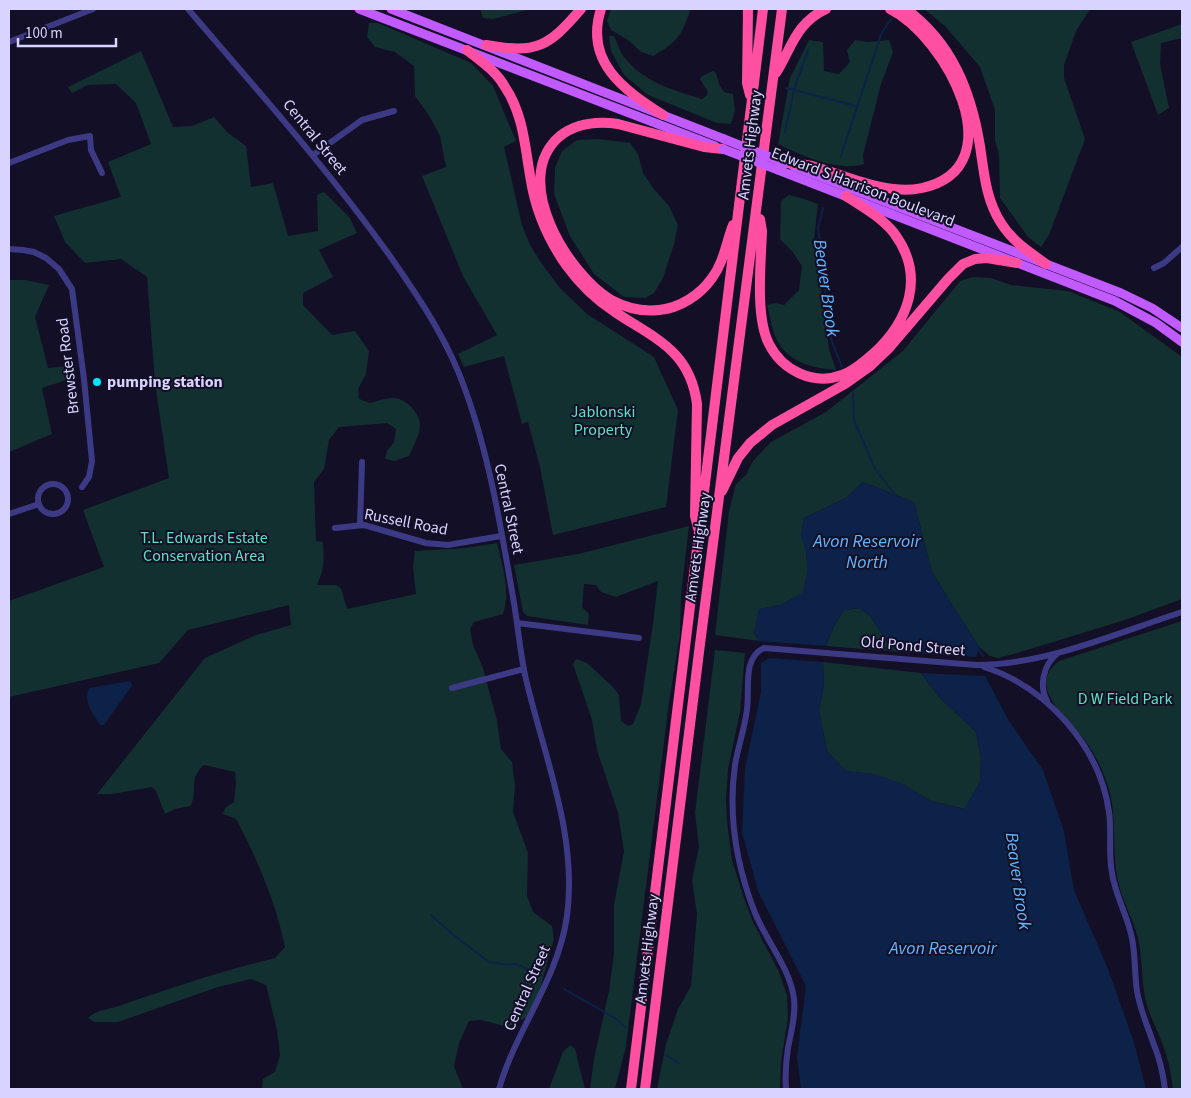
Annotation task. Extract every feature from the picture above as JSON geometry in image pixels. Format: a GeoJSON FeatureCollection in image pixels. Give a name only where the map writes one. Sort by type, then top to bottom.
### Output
{"type":"FeatureCollection","features":[{"type":"Feature","properties":{"kind":"highway"},"geometry":{"type":"LineString","coordinates":[[486,45],[520,50],[536,46],[555,37],[581,9]]}},
{"type":"Feature","properties":{"kind":"highway"},"geometry":{"type":"LineString","coordinates":[[601,9],[597,24],[597,34],[600,49],[608,68],[628,92],[662,116]]}},
{"type":"Feature","properties":{"kind":"highway"},"geometry":{"type":"LineString","coordinates":[[748,9],[747,83],[752,102]]}},
{"type":"Feature","properties":{"kind":"highway","name":"Amvets Highway"},"geometry":{"type":"LineString","coordinates":[[631,1089],[700,539],[763,9]]}},
{"type":"Feature","properties":{"kind":"highway","name":"Amvets Highway"},"geometry":{"type":"LineString","coordinates":[[645,1089],[782,9]]}},
{"type":"Feature","properties":{"kind":"highway"},"geometry":{"type":"LineString","coordinates":[[774,76],[797,32],[809,20],[826,9]]}},
{"type":"Feature","properties":{"kind":"highway"},"geometry":{"type":"LineString","coordinates":[[781,166],[810,166],[902,190],[930,186],[948,176],[958,166],[968,145],[968,128],[956,83],[929,41],[913,24],[890,9]]}},
{"type":"Feature","properties":{"kind":"highway"},"geometry":{"type":"LineString","coordinates":[[906,9],[923,23],[941,44],[965,86],[976,121],[987,190],[998,218],[1014,239],[1046,264]]}},
{"type":"Feature","properties":{"kind":"highway"},"geometry":{"type":"LineString","coordinates":[[467,50],[500,79],[516,105],[537,209],[547,234],[567,266],[584,286],[603,303],[673,351],[686,366],[695,389],[697,404],[695,516],[700,539]]}},
{"type":"Feature","properties":{"kind":"highway"},"geometry":{"type":"LineString","coordinates":[[723,144],[704,147],[618,124],[598,122],[582,125],[566,132],[546,154],[540,178],[543,200],[553,228],[563,248],[585,277],[599,291],[613,301],[630,308],[649,311],[667,309],[680,304],[704,288],[719,268],[724,257],[728,236],[738,213]]}},
{"type":"Feature","properties":{"kind":"highway"},"geometry":{"type":"LineString","coordinates":[[758,205],[762,231],[761,319],[766,336],[775,354],[788,367],[802,375],[824,379],[841,376],[855,368],[884,342],[905,312],[911,288],[908,261],[901,243],[878,217],[846,196]]}},
{"type":"Feature","properties":{"kind":"highway"},"geometry":{"type":"LineString","coordinates":[[720,497],[738,458],[750,443],[772,425],[845,384],[870,367],[963,264],[974,259],[987,258],[1017,262]]}},
{"type":"Feature","properties":{"kind":"main road","name":"Edward S Harrison Boulevard"},"geometry":{"type":"LineString","coordinates":[[359,9],[1046,264],[1131,298],[1152,308],[1182,328]]}},
{"type":"Feature","properties":{"kind":"main road","name":"Edward S Harrison Boulevard"},"geometry":{"type":"LineString","coordinates":[[391,9],[662,116],[723,144]]}},
{"type":"Feature","properties":{"kind":"main road","name":"Edward S Harrison Boulevard"},"geometry":{"type":"LineString","coordinates":[[781,166],[846,196],[1126,306],[1156,323],[1182,342]]}},
{"type":"Feature","properties":{"kind":"street"},"geometry":{"type":"LineString","coordinates":[[9,42],[93,9]]}},
{"type":"Feature","properties":{"kind":"street","name":"Central Street"},"geometry":{"type":"LineString","coordinates":[[188,9],[313,155],[362,217],[401,273],[428,313],[448,349],[461,377],[477,426],[501,536],[524,669],[566,836],[569,865],[569,894],[566,922],[556,960],[511,1056],[499,1089]]}},
{"type":"Feature","properties":{"kind":"street"},"geometry":{"type":"LineString","coordinates":[[313,155],[362,120],[394,110]]}},
{"type":"Feature","properties":{"kind":"street"},"geometry":{"type":"LineString","coordinates":[[9,163],[68,140],[90,136],[93,157],[102,173]]}},
{"type":"Feature","properties":{"kind":"street"},"geometry":{"type":"LineString","coordinates":[[1154,268],[1164,263],[1182,247]]}},
{"type":"Feature","properties":{"kind":"street","name":"Brewster Road"},"geometry":{"type":"LineString","coordinates":[[9,250],[23,250],[46,258],[59,269],[72,289],[84,378],[92,461],[89,477],[82,487]]}},
{"type":"Feature","properties":{"kind":"street"},"geometry":{"type":"LineString","coordinates":[[360,525],[362,462]]}},
{"type":"Feature","properties":{"kind":"street"},"geometry":{"type":"LineString","coordinates":[[49,485],[57,485],[66,493],[66,506],[56,514],[44,511],[39,504],[40,492],[49,485]]}},
{"type":"Feature","properties":{"kind":"street"},"geometry":{"type":"LineString","coordinates":[[9,514],[39,504]]}},
{"type":"Feature","properties":{"kind":"street","name":"Russell Road"},"geometry":{"type":"LineString","coordinates":[[335,528],[360,525],[381,528],[442,545],[459,544],[501,536]]}},
{"type":"Feature","properties":{"kind":"street","name":"Old Pond Street"},"geometry":{"type":"LineString","coordinates":[[786,1089],[788,1049],[795,1000],[788,977],[763,931],[747,891],[733,825],[733,782],[736,759],[748,709],[750,663],[757,651],[764,648],[976,665],[1021,662],[1058,653],[1182,612]]}},
{"type":"Feature","properties":{"kind":"street"},"geometry":{"type":"LineString","coordinates":[[517,623],[639,638]]}},
{"type":"Feature","properties":{"kind":"street"},"geometry":{"type":"LineString","coordinates":[[1048,703],[1044,694],[1043,682],[1047,666],[1058,653]]}},
{"type":"Feature","properties":{"kind":"street"},"geometry":{"type":"LineString","coordinates":[[976,665],[1004,675],[1048,703],[1078,737],[1098,772],[1104,788],[1109,812],[1112,872],[1131,935],[1140,1004],[1157,1054],[1165,1089]]}},
{"type":"Feature","properties":{"kind":"street"},"geometry":{"type":"LineString","coordinates":[[452,688],[524,669]]}},
{"type":"Feature","properties":{"kind":"green space"},"geometry":{"type":"Polygon","coordinates":[[[480,9],[531,9],[493,19],[483,18],[480,9]]]}},
{"type":"Feature","properties":{"kind":"green space"},"geometry":{"type":"Polygon","coordinates":[[[611,9],[688,9],[690,11],[684,27],[677,38],[668,47],[653,56],[641,52],[628,40],[611,30],[607,21],[611,9]]]}},
{"type":"Feature","properties":{"kind":"green space"},"geometry":{"type":"Polygon","coordinates":[[[924,9],[1090,9],[1076,31],[1064,65],[1064,78],[1085,139],[1049,235],[1041,247],[1028,237],[1000,198],[999,154],[995,141],[995,110],[980,67],[945,26],[924,9]]]}},
{"type":"Feature","properties":{"kind":"green space","name":"Jablonski Property"},"geometry":{"type":"Polygon","coordinates":[[[369,23],[378,23],[471,63],[493,86],[516,141],[504,147],[522,225],[530,245],[560,288],[587,314],[654,357],[678,410],[666,507],[553,535],[540,467],[528,422],[522,424],[504,356],[464,367],[458,354],[497,335],[463,276],[422,176],[446,167],[440,136],[415,96],[414,66],[395,52],[375,47],[367,37],[369,23]]]}},
{"type":"Feature","properties":{"kind":"green space"},"geometry":{"type":"Polygon","coordinates":[[[1182,24],[1182,38],[1161,43],[1160,64],[1169,108],[1158,115],[1131,42],[1182,24]]]}},
{"type":"Feature","properties":{"kind":"green space"},"geometry":{"type":"Polygon","coordinates":[[[609,36],[614,36],[622,54],[638,71],[658,83],[680,92],[702,99],[708,92],[700,79],[702,76],[713,71],[716,73],[719,84],[724,92],[733,94],[735,110],[731,124],[717,123],[648,95],[624,75],[611,51],[609,36]]]}},
{"type":"Feature","properties":{"kind":"green space"},"geometry":{"type":"Polygon","coordinates":[[[809,40],[823,42],[824,71],[839,74],[850,62],[847,50],[855,40],[868,42],[889,40],[893,52],[881,84],[863,155],[864,164],[843,166],[820,162],[778,144],[790,78],[809,40]]]}},
{"type":"Feature","properties":{"kind":"green space","name":"T.L. Edwards Estate Conservation Area"},"geometry":{"type":"Polygon","coordinates":[[[141,51],[173,127],[192,126],[214,117],[227,132],[246,146],[251,187],[273,183],[288,236],[318,231],[317,195],[324,192],[350,218],[357,233],[319,250],[333,277],[303,293],[303,305],[332,335],[355,331],[369,351],[366,374],[358,389],[359,399],[370,403],[387,398],[402,400],[410,406],[419,418],[419,431],[409,456],[394,461],[385,459],[387,451],[394,442],[396,429],[387,423],[339,427],[329,440],[324,469],[314,482],[316,541],[323,542],[324,554],[323,569],[317,585],[336,585],[341,588],[347,609],[416,594],[413,567],[415,551],[465,548],[497,543],[506,587],[503,614],[474,622],[470,629],[473,645],[483,668],[497,721],[501,749],[512,762],[515,786],[513,812],[528,853],[527,896],[533,912],[552,926],[554,939],[540,989],[527,1017],[508,1027],[481,1020],[469,1021],[459,1043],[454,1066],[463,1089],[262,1089],[263,1079],[275,1072],[280,1055],[277,1030],[266,985],[251,979],[218,987],[118,1022],[94,1022],[88,1018],[99,1011],[216,974],[275,958],[285,947],[271,897],[251,849],[236,819],[223,814],[225,808],[234,802],[235,772],[204,765],[196,775],[194,796],[190,806],[175,809],[165,814],[156,791],[152,787],[112,794],[97,794],[205,658],[256,635],[291,625],[289,605],[188,630],[159,663],[9,697],[9,601],[104,567],[83,510],[169,478],[155,383],[147,277],[121,259],[85,263],[65,242],[54,216],[121,197],[108,162],[151,144],[136,103],[116,84],[88,85],[72,93],[68,87],[141,51]]]}},
{"type":"Feature","properties":{"kind":"green space"},"geometry":{"type":"Polygon","coordinates":[[[598,139],[630,143],[638,154],[643,173],[669,206],[678,225],[663,278],[654,293],[645,298],[624,297],[594,274],[570,236],[554,194],[555,168],[562,151],[577,140],[598,139]]]}},
{"type":"Feature","properties":{"kind":"green space"},"geometry":{"type":"Polygon","coordinates":[[[789,195],[818,204],[814,239],[829,349],[836,370],[817,368],[793,358],[780,345],[772,328],[767,305],[775,303],[784,305],[799,290],[802,266],[792,251],[780,239],[781,201],[789,195]]]}},
{"type":"Feature","properties":{"kind":"green space"},"geometry":{"type":"Polygon","coordinates":[[[973,277],[991,278],[1011,285],[1068,291],[1120,312],[1182,357],[1182,599],[1125,620],[1017,653],[998,658],[990,656],[979,647],[932,572],[914,502],[863,482],[846,498],[804,518],[801,536],[806,551],[808,571],[803,593],[781,605],[759,609],[754,634],[760,641],[715,635],[729,511],[736,484],[746,475],[753,461],[771,442],[826,412],[903,351],[960,281],[973,277]]]}},
{"type":"Feature","properties":{"kind":"green space"},"geometry":{"type":"Polygon","coordinates":[[[9,280],[26,280],[49,285],[35,317],[48,368],[75,365],[76,377],[42,388],[52,434],[9,452],[9,280]]]}},
{"type":"Feature","properties":{"kind":"green space"},"geometry":{"type":"Polygon","coordinates":[[[689,526],[681,594],[680,635],[669,702],[626,1046],[615,1089],[590,1089],[594,1059],[609,991],[614,953],[614,905],[624,851],[618,813],[597,750],[592,720],[573,664],[576,659],[587,663],[613,687],[619,695],[621,721],[628,726],[633,724],[641,704],[658,581],[616,597],[601,592],[596,585],[584,584],[582,607],[589,614],[588,625],[527,616],[523,612],[514,565],[578,554],[689,526]]]}},
{"type":"Feature","properties":{"kind":"green space"},"geometry":{"type":"Polygon","coordinates":[[[860,608],[870,616],[888,644],[901,652],[826,646],[834,626],[844,610],[860,608]]]}},
{"type":"Feature","properties":{"kind":"green space","name":"D W Field Park"},"geometry":{"type":"Polygon","coordinates":[[[1182,621],[1182,1089],[1173,1089],[1166,1053],[1147,1006],[1138,938],[1118,881],[1112,807],[1107,783],[1089,747],[1054,703],[1048,693],[1046,682],[1049,671],[1059,661],[1182,621]]]}},
{"type":"Feature","properties":{"kind":"green space"},"geometry":{"type":"Polygon","coordinates":[[[715,650],[745,653],[740,712],[728,769],[727,821],[732,860],[744,898],[753,922],[779,972],[787,995],[788,1018],[781,1062],[780,1089],[657,1089],[666,1044],[678,1009],[691,986],[697,914],[692,880],[699,847],[695,813],[715,650]]]}},
{"type":"Feature","properties":{"kind":"green space"},"geometry":{"type":"Polygon","coordinates":[[[823,662],[921,673],[940,698],[976,732],[981,759],[980,782],[965,809],[931,801],[903,784],[873,774],[846,771],[827,751],[819,710],[824,685],[823,662]]]}},
{"type":"Feature","properties":{"kind":"green space"},"geometry":{"type":"Polygon","coordinates":[[[570,1045],[575,1049],[585,1089],[549,1089],[563,1052],[570,1045]]]}},
{"type":"Feature","properties":{"kind":"water","name":"Avon Reservoir North"},"geometry":{"type":"Polygon","coordinates":[[[863,482],[914,502],[932,572],[979,647],[976,657],[901,652],[888,644],[870,616],[859,608],[844,610],[834,626],[826,646],[760,641],[754,634],[759,609],[781,605],[803,592],[808,571],[806,551],[801,536],[804,518],[846,498],[863,482]]]}},
{"type":"Feature","properties":{"kind":"water","name":"Avon Reservoir"},"geometry":{"type":"Polygon","coordinates":[[[769,658],[823,662],[824,685],[819,710],[827,751],[846,771],[873,774],[903,784],[931,801],[964,809],[980,782],[981,759],[976,732],[940,698],[921,673],[985,676],[1009,721],[1043,770],[1064,831],[1074,890],[1108,969],[1134,1042],[1146,1089],[801,1089],[797,1057],[806,986],[758,891],[742,832],[745,769],[761,692],[761,663],[769,658]]]}},
{"type":"Feature","properties":{"kind":"water"},"geometry":{"type":"Polygon","coordinates":[[[130,681],[131,687],[104,725],[100,725],[88,703],[87,693],[89,688],[130,681]]]}},
{"type":"Feature","properties":{"kind":"waterway","name":"Beaver Brook"},"geometry":{"type":"LineString","coordinates":[[841,156],[881,34],[891,19]]}},
{"type":"Feature","properties":{"kind":"waterway"},"geometry":{"type":"LineString","coordinates":[[785,132],[794,90],[808,50]]}},
{"type":"Feature","properties":{"kind":"waterway"},"geometry":{"type":"LineString","coordinates":[[786,88],[856,106]]}},
{"type":"Feature","properties":{"kind":"waterway","name":"Beaver Brook"},"geometry":{"type":"LineString","coordinates":[[823,208],[818,228],[831,339],[842,367]]}},
{"type":"Feature","properties":{"kind":"waterway","name":"Beaver Brook"},"geometry":{"type":"LineString","coordinates":[[853,393],[854,420],[875,469],[895,494]]}},
{"type":"Feature","properties":{"kind":"waterway","name":"Beaver Brook"},"geometry":{"type":"LineString","coordinates":[[977,647],[983,656]]}},
{"type":"Feature","properties":{"kind":"waterway"},"geometry":{"type":"LineString","coordinates":[[431,915],[489,962],[509,965],[516,964],[542,976]]}},
{"type":"Feature","properties":{"kind":"waterway"},"geometry":{"type":"LineString","coordinates":[[564,989],[615,1018],[626,1028]]}},
{"type":"Feature","properties":{"kind":"waterway"},"geometry":{"type":"LineString","coordinates":[[666,1055],[680,1064]]}},
{"type":"Feature","properties":{"kind":"place","name":"pumping station"},"geometry":{"type":"Point","coordinates":[97,382]}}]}
